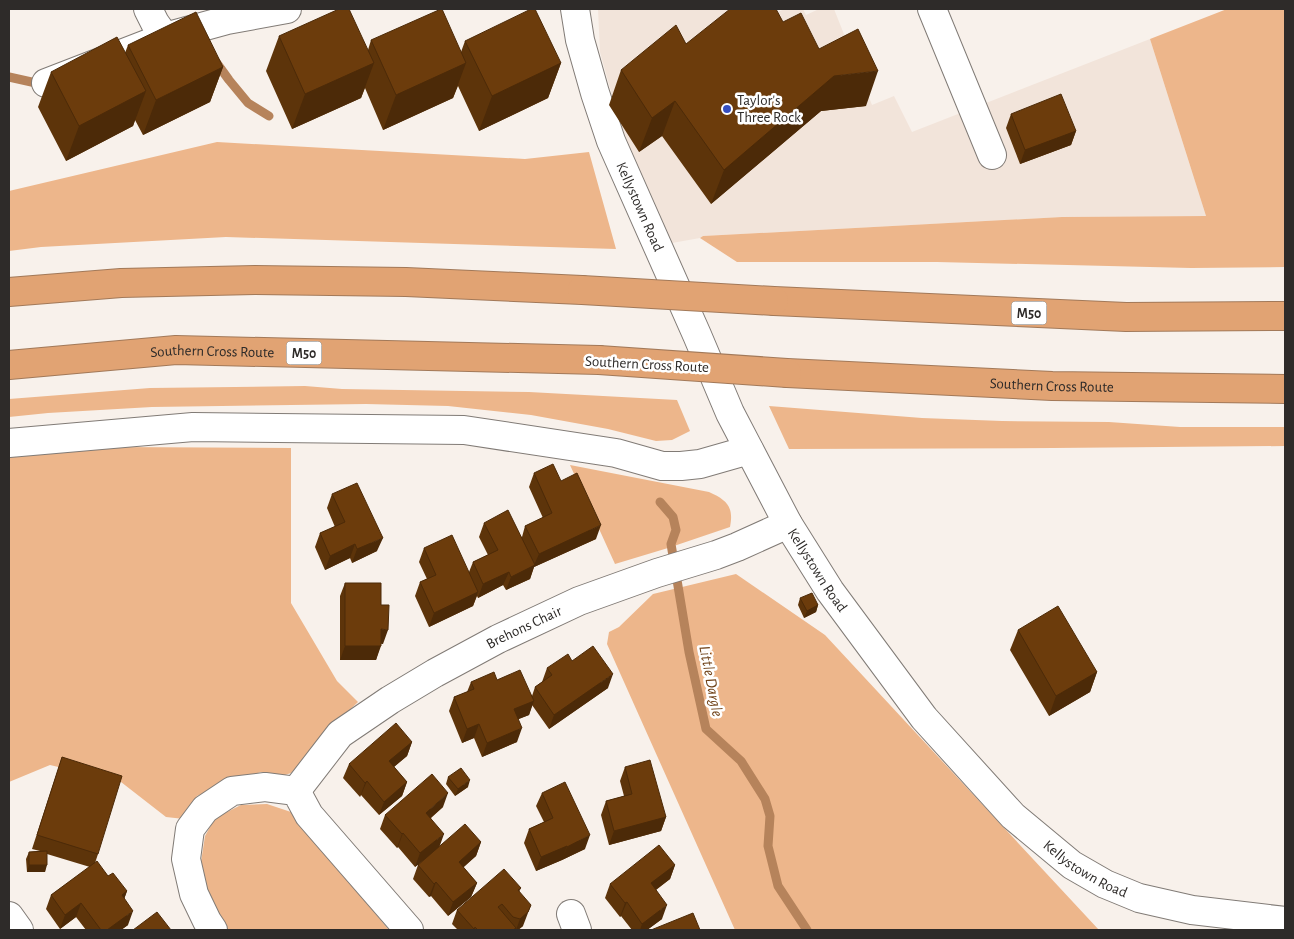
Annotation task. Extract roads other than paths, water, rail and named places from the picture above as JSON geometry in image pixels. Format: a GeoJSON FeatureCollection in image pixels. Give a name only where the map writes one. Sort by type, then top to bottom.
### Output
{"type":"FeatureCollection","features":[{"type":"Feature","properties":{"kind":"highway","name":"M50"},"geometry":{"type":"LineString","coordinates":[[9,292],[121,283],[255,280],[406,282],[1126,318],[1285,316]]}},
{"type":"Feature","properties":{"kind":"highway","name":"Southern Cross Route"},"geometry":{"type":"LineString","coordinates":[[9,365],[176,350],[599,360],[787,373],[1052,386],[1285,389]]}},
{"type":"Feature","properties":{"kind":"street"},"geometry":{"type":"LineString","coordinates":[[148,9],[164,37]]}},
{"type":"Feature","properties":{"kind":"street"},"geometry":{"type":"LineString","coordinates":[[46,83],[164,37],[227,20],[287,9]]}},
{"type":"Feature","properties":{"kind":"street","name":"Kellystown Road"},"geometry":{"type":"LineString","coordinates":[[575,9],[580,40],[611,141],[730,413],[788,524],[830,591],[924,718],[1013,816],[1072,865],[1105,884],[1139,898],[1192,910],[1285,921]]}},
{"type":"Feature","properties":{"kind":"street"},"geometry":{"type":"LineString","coordinates":[[932,9],[992,155]]}},
{"type":"Feature","properties":{"kind":"street"},"geometry":{"type":"LineString","coordinates":[[9,443],[193,427],[464,430],[616,453],[662,466],[700,464],[749,450]]}},
{"type":"Feature","properties":{"kind":"street","name":"Brehons Chair"},"geometry":{"type":"LineString","coordinates":[[296,791],[340,734],[390,700],[435,673],[498,639],[579,601],[737,547],[788,524]]}},
{"type":"Feature","properties":{"kind":"street"},"geometry":{"type":"LineString","coordinates":[[213,930],[194,894],[186,859],[190,829],[205,809],[232,791],[265,787],[296,791],[309,815],[409,930]]}},
{"type":"Feature","properties":{"kind":"street"},"geometry":{"type":"LineString","coordinates":[[9,916],[19,930]]}},
{"type":"Feature","properties":{"kind":"waterway","name":"Little Dargle"},"geometry":{"type":"LineString","coordinates":[[216,62],[248,103],[269,116]]}},
{"type":"Feature","properties":{"kind":"waterway","name":"Little Dargle"},"geometry":{"type":"LineString","coordinates":[[9,77],[36,83]]}},
{"type":"Feature","properties":{"kind":"waterway","name":"Little Dargle"},"geometry":{"type":"LineString","coordinates":[[660,502],[673,517],[676,530],[671,544],[689,652],[706,729],[741,761],[765,799],[770,816],[768,846],[778,886],[807,930]]}},
{"type":"Feature","properties":{"kind":"place","name":"Taylor's Three Rock"},"geometry":{"type":"Point","coordinates":[727,109]}}]}
